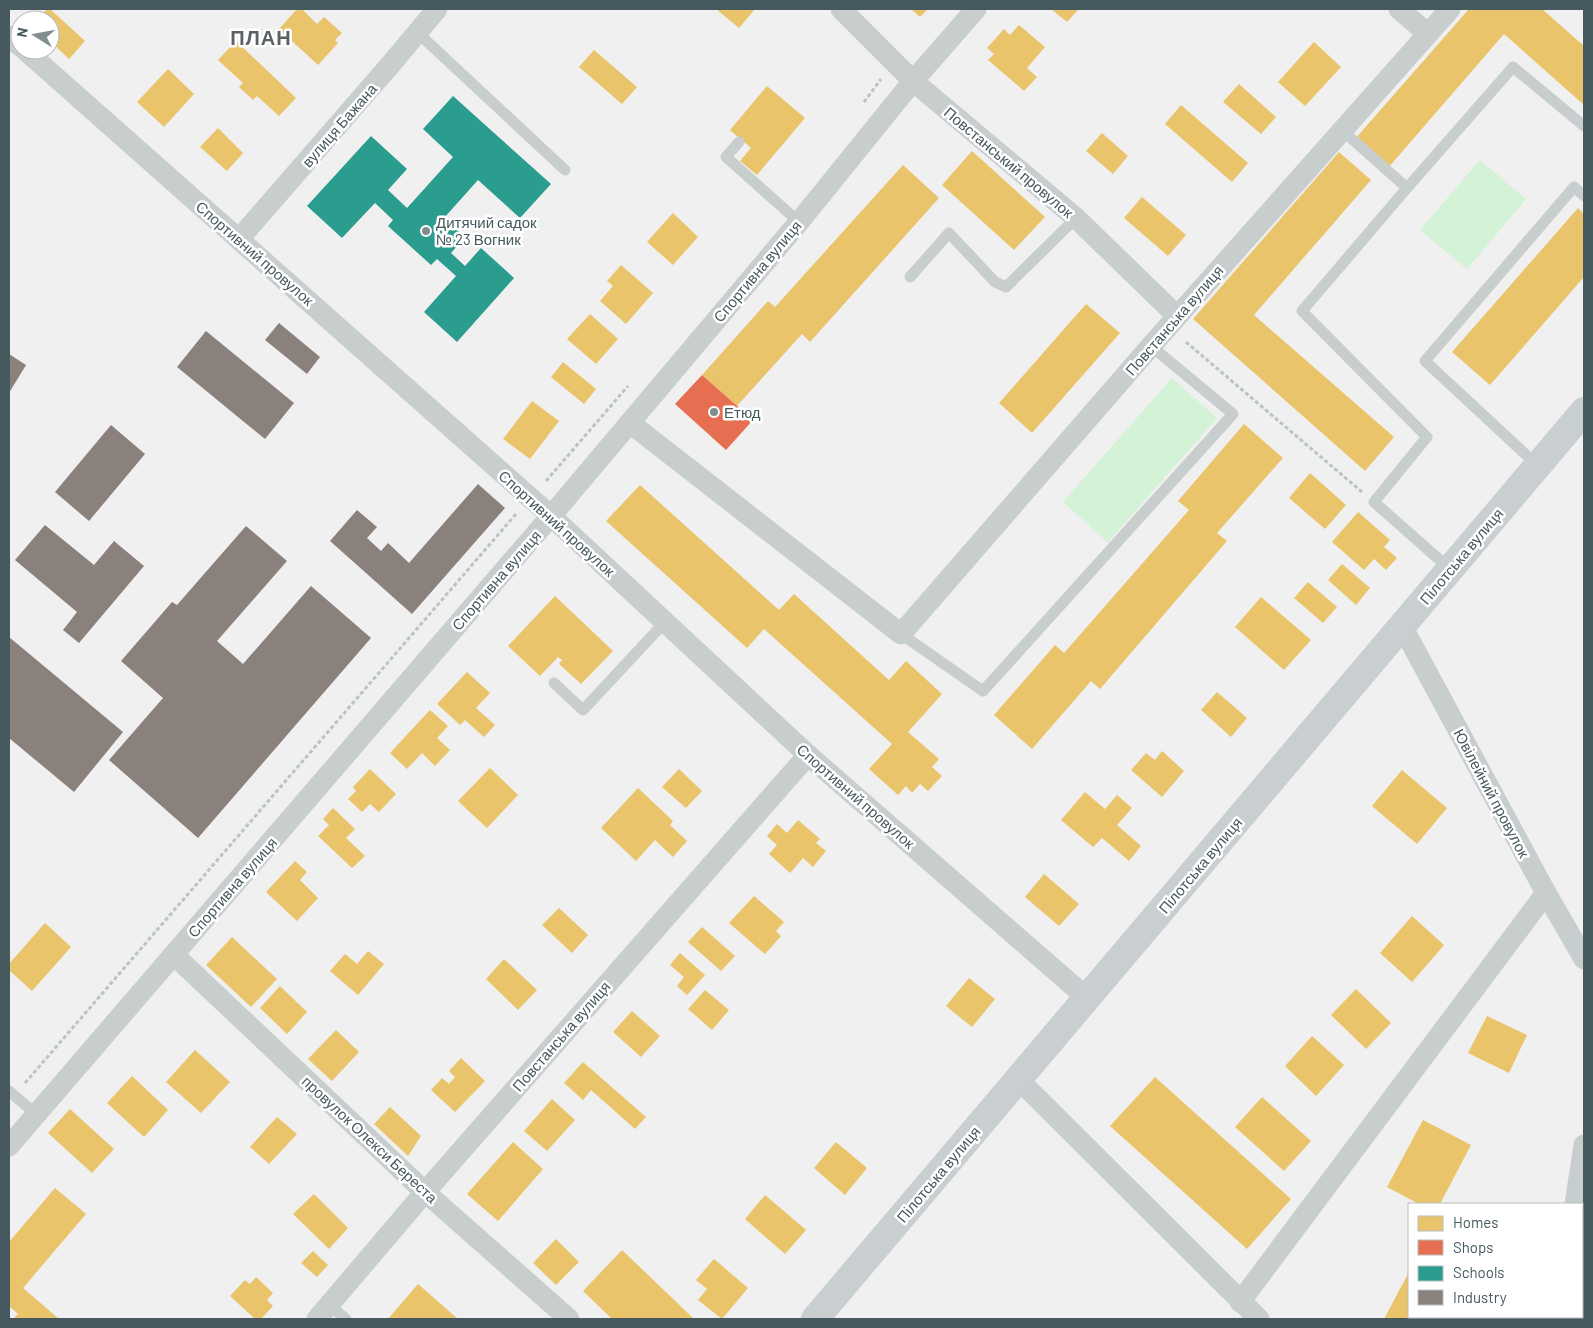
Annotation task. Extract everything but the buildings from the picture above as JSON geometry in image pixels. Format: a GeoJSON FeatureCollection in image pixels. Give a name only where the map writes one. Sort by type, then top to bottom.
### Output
{"type":"FeatureCollection","features":[{"type":"Feature","properties":{"kind":"main road","name":"Пілотська вулиця"},"geometry":{"type":"LineString","coordinates":[[815,1319],[1584,412]]}},
{"type":"Feature","properties":{"kind":"street","name":"вулиця Бажана"},"geometry":{"type":"LineString","coordinates":[[239,239],[437,9]]}},
{"type":"Feature","properties":{"kind":"street","name":"Повстанський провулок"},"geometry":{"type":"LineString","coordinates":[[841,9],[913,81],[1076,218],[1173,322]]}},
{"type":"Feature","properties":{"kind":"street","name":"Спортивна вулиця"},"geometry":{"type":"LineString","coordinates":[[9,1146],[551,516],[799,222],[913,81],[976,9]]}},
{"type":"Feature","properties":{"kind":"street"},"geometry":{"type":"LineString","coordinates":[[1399,9],[1428,34]]}},
{"type":"Feature","properties":{"kind":"street","name":"Повстанська вулиця"},"geometry":{"type":"LineString","coordinates":[[901,634],[1151,346],[1450,9]]}},
{"type":"Feature","properties":{"kind":"street","name":"Спортивний провулок"},"geometry":{"type":"LineString","coordinates":[[35,60],[551,516],[808,755],[1087,998]]}},
{"type":"Feature","properties":{"kind":"street"},"geometry":{"type":"LineString","coordinates":[[630,423],[901,634]]}},
{"type":"Feature","properties":{"kind":"street","name":"Ювілейний провулок"},"geometry":{"type":"LineString","coordinates":[[1402,626],[1546,893],[1584,959]]}},
{"type":"Feature","properties":{"kind":"street","name":"Повстанська вулиця"},"geometry":{"type":"LineString","coordinates":[[323,1312],[425,1192],[808,755]]}},
{"type":"Feature","properties":{"kind":"street"},"geometry":{"type":"LineString","coordinates":[[1240,1302],[1546,893]]}},
{"type":"Feature","properties":{"kind":"street","name":"провулок Олекси Береста"},"geometry":{"type":"LineString","coordinates":[[174,955],[425,1192],[569,1319]]}},
{"type":"Feature","properties":{"kind":"street"},"geometry":{"type":"LineString","coordinates":[[1018,1079],[1259,1319]]}},
{"type":"Feature","properties":{"kind":"street"},"geometry":{"type":"LineString","coordinates":[[1575,1203],[1584,1144]]}},
{"type":"Feature","properties":{"kind":"lane"},"geometry":{"type":"LineString","coordinates":[[418,33],[565,170]]}},
{"type":"Feature","properties":{"kind":"lane"},"geometry":{"type":"LineString","coordinates":[[1450,569],[1374,502],[1427,438],[1302,311],[1513,67],[1584,126]]}},
{"type":"Feature","properties":{"kind":"lane"},"geometry":{"type":"LineString","coordinates":[[1342,131],[1407,188]]}},
{"type":"Feature","properties":{"kind":"lane"},"geometry":{"type":"LineString","coordinates":[[739,142],[726,157],[799,222]]}},
{"type":"Feature","properties":{"kind":"lane"},"geometry":{"type":"LineString","coordinates":[[1538,466],[1425,361],[1574,187],[1584,196]]}},
{"type":"Feature","properties":{"kind":"lane"},"geometry":{"type":"LineString","coordinates":[[910,277],[948,233],[996,282],[1006,287],[1076,218]]}},
{"type":"Feature","properties":{"kind":"lane"},"geometry":{"type":"LineString","coordinates":[[901,634],[983,691],[1233,414],[1151,346]]}},
{"type":"Feature","properties":{"kind":"lane"},"geometry":{"type":"LineString","coordinates":[[554,683],[582,710],[665,622]]}},
{"type":"Feature","properties":{"kind":"lane"},"geometry":{"type":"LineString","coordinates":[[12,1094],[36,1114]]}},
{"type":"Feature","properties":{"kind":"lane"},"geometry":{"type":"LineString","coordinates":[[323,1312],[346,1319]]}},
{"type":"Feature","properties":{"kind":"path"},"geometry":{"type":"LineString","coordinates":[[859,108],[894,62]]}},
{"type":"Feature","properties":{"kind":"path"},"geometry":{"type":"LineString","coordinates":[[1173,322],[1374,502]]}},
{"type":"Feature","properties":{"kind":"path"},"geometry":{"type":"LineString","coordinates":[[544,483],[634,378]]}},
{"type":"Feature","properties":{"kind":"path"},"geometry":{"type":"LineString","coordinates":[[12,1094],[521,509]]}},
{"type":"Feature","properties":{"kind":"green space"},"geometry":{"type":"Polygon","coordinates":[[[1480,160],[1526,199],[1467,269],[1420,230],[1480,160]]]}},
{"type":"Feature","properties":{"kind":"green space"},"geometry":{"type":"Polygon","coordinates":[[[1172,378],[1217,418],[1108,542],[1063,502],[1172,378]]]}},
{"type":"Feature","properties":{"kind":"place","name":"Дитячий садок № 23 Вогник"},"geometry":{"type":"Point","coordinates":[426,231]}},
{"type":"Feature","properties":{"kind":"place","name":"Етюд"},"geometry":{"type":"Point","coordinates":[714,412]}},
{"type":"Feature","properties":{"kind":"district","name":"ПЛАН"},"geometry":{"type":"Point","coordinates":[261,37]}}]}
